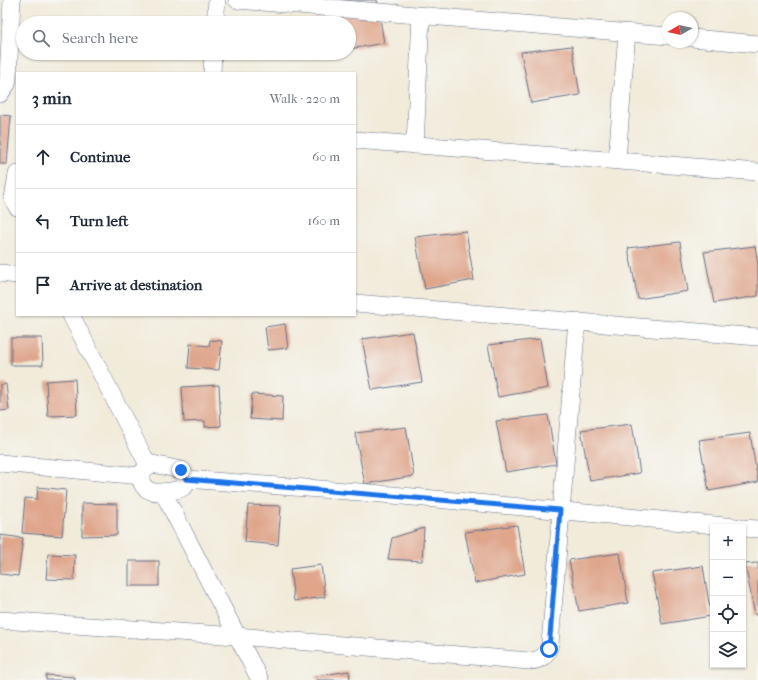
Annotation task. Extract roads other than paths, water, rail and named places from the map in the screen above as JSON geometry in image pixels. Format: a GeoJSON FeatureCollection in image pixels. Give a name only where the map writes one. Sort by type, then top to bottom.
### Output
{"type":"FeatureCollection","features":[{"type":"Feature","properties":{"kind":"street"},"geometry":{"type":"LineString","coordinates":[[8,90],[12,0]]}},
{"type":"Feature","properties":{"kind":"street"},"geometry":{"type":"LineString","coordinates":[[216,16],[217,0]]}},
{"type":"Feature","properties":{"kind":"street"},"geometry":{"type":"LineString","coordinates":[[237,0],[662,35]]}},
{"type":"Feature","properties":{"kind":"street"},"geometry":{"type":"LineString","coordinates":[[415,145],[421,16]]}},
{"type":"Feature","properties":{"kind":"street"},"geometry":{"type":"LineString","coordinates":[[617,160],[627,32]]}},
{"type":"Feature","properties":{"kind":"street"},"geometry":{"type":"LineString","coordinates":[[698,39],[758,44]]}},
{"type":"Feature","properties":{"kind":"street"},"geometry":{"type":"LineString","coordinates":[[212,72],[213,60]]}},
{"type":"Feature","properties":{"kind":"street"},"geometry":{"type":"LineString","coordinates":[[356,140],[758,172]]}},
{"type":"Feature","properties":{"kind":"street"},"geometry":{"type":"LineString","coordinates":[[16,180],[13,199],[16,205]]}},
{"type":"Feature","properties":{"kind":"street"},"geometry":{"type":"LineString","coordinates":[[0,273],[16,275]]}},
{"type":"Feature","properties":{"kind":"street"},"geometry":{"type":"LineString","coordinates":[[356,303],[758,336]]}},
{"type":"Feature","properties":{"kind":"street"},"geometry":{"type":"LineString","coordinates":[[0,463],[144,471],[158,465],[181,470],[186,482],[182,488],[163,492],[151,492],[142,484],[144,471],[71,316]]}},
{"type":"Feature","properties":{"kind":"street"},"geometry":{"type":"LineString","coordinates":[[0,620],[237,636],[521,660],[538,660],[546,654],[550,644],[577,321]]}},
{"type":"Feature","properties":{"kind":"street"},"geometry":{"type":"LineString","coordinates":[[186,479],[560,510],[710,524]]}},
{"type":"Feature","properties":{"kind":"street"},"geometry":{"type":"LineString","coordinates":[[163,492],[260,680]]}},
{"type":"Feature","properties":{"kind":"street"},"geometry":{"type":"LineString","coordinates":[[746,528],[758,529]]}}]}
